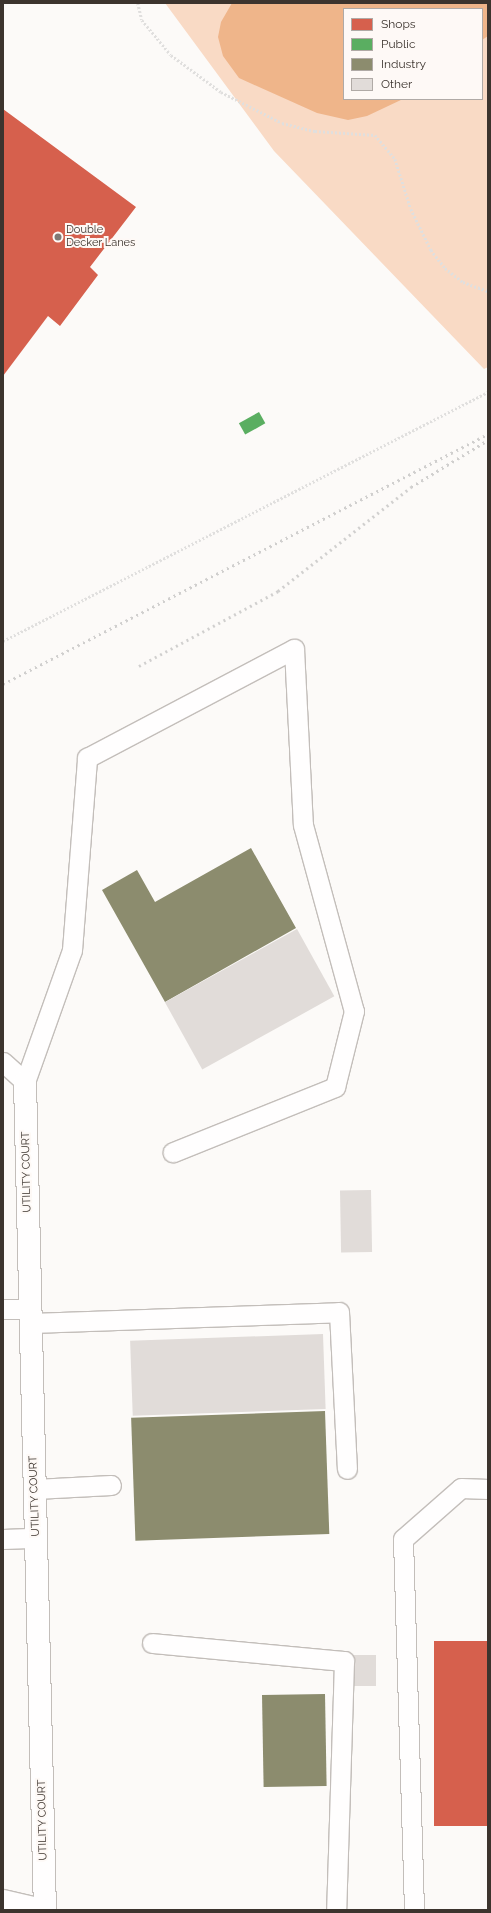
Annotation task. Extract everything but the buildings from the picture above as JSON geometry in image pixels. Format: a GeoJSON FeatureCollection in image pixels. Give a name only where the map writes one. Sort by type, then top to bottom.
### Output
{"type":"FeatureCollection","features":[{"type":"Feature","properties":{"kind":"street","name":"UTILITY COURT"},"geometry":{"type":"LineString","coordinates":[[25,1082],[43,1910]]}},
{"type":"Feature","properties":{"kind":"street"},"geometry":{"type":"LineString","coordinates":[[3,1901],[43,1910]]}},
{"type":"Feature","properties":{"kind":"lane"},"geometry":{"type":"LineString","coordinates":[[3,1062],[25,1082],[72,950],[87,758],[294,649],[303,825],[354,1011],[335,1087],[173,1152]]}},
{"type":"Feature","properties":{"kind":"lane"},"geometry":{"type":"LineString","coordinates":[[3,1309],[31,1316],[339,1312],[347,1469]]}},
{"type":"Feature","properties":{"kind":"lane"},"geometry":{"type":"LineString","coordinates":[[35,1490],[111,1485]]}},
{"type":"Feature","properties":{"kind":"lane"},"geometry":{"type":"LineString","coordinates":[[414,1910],[403,1539],[461,1488],[488,1489]]}},
{"type":"Feature","properties":{"kind":"lane"},"geometry":{"type":"LineString","coordinates":[[3,1539],[36,1538]]}},
{"type":"Feature","properties":{"kind":"lane"},"geometry":{"type":"LineString","coordinates":[[152,1644],[344,1661],[336,1910]]}},
{"type":"Feature","properties":{"kind":"path"},"geometry":{"type":"LineString","coordinates":[[138,3],[142,20],[171,55],[221,92],[282,123],[315,131],[375,135],[395,159],[411,209],[430,250],[445,268],[463,282],[488,292]]}},
{"type":"Feature","properties":{"kind":"path"},"geometry":{"type":"LineString","coordinates":[[3,641],[488,392]]}},
{"type":"Feature","properties":{"kind":"shaded area"},"geometry":{"type":"Polygon","coordinates":[[[165,3],[488,3],[488,367],[484,369],[274,151],[165,3]]]}},
{"type":"Feature","properties":{"kind":"shaded area"},"geometry":{"type":"Polygon","coordinates":[[[232,3],[488,3],[488,36],[483,39],[483,8],[343,8],[343,100],[401,100],[367,116],[348,120],[317,113],[239,78],[223,56],[218,37],[221,22],[232,3]]]}},
{"type":"Feature","properties":{"kind":"railway"},"geometry":{"type":"LineString","coordinates":[[3,684],[488,434]]}},
{"type":"Feature","properties":{"kind":"railway"},"geometry":{"type":"LineString","coordinates":[[139,666],[278,591],[411,487],[488,440]]}},
{"type":"Feature","properties":{"kind":"place","name":"Double Decker Lanes"},"geometry":{"type":"Point","coordinates":[58,237]}}]}
